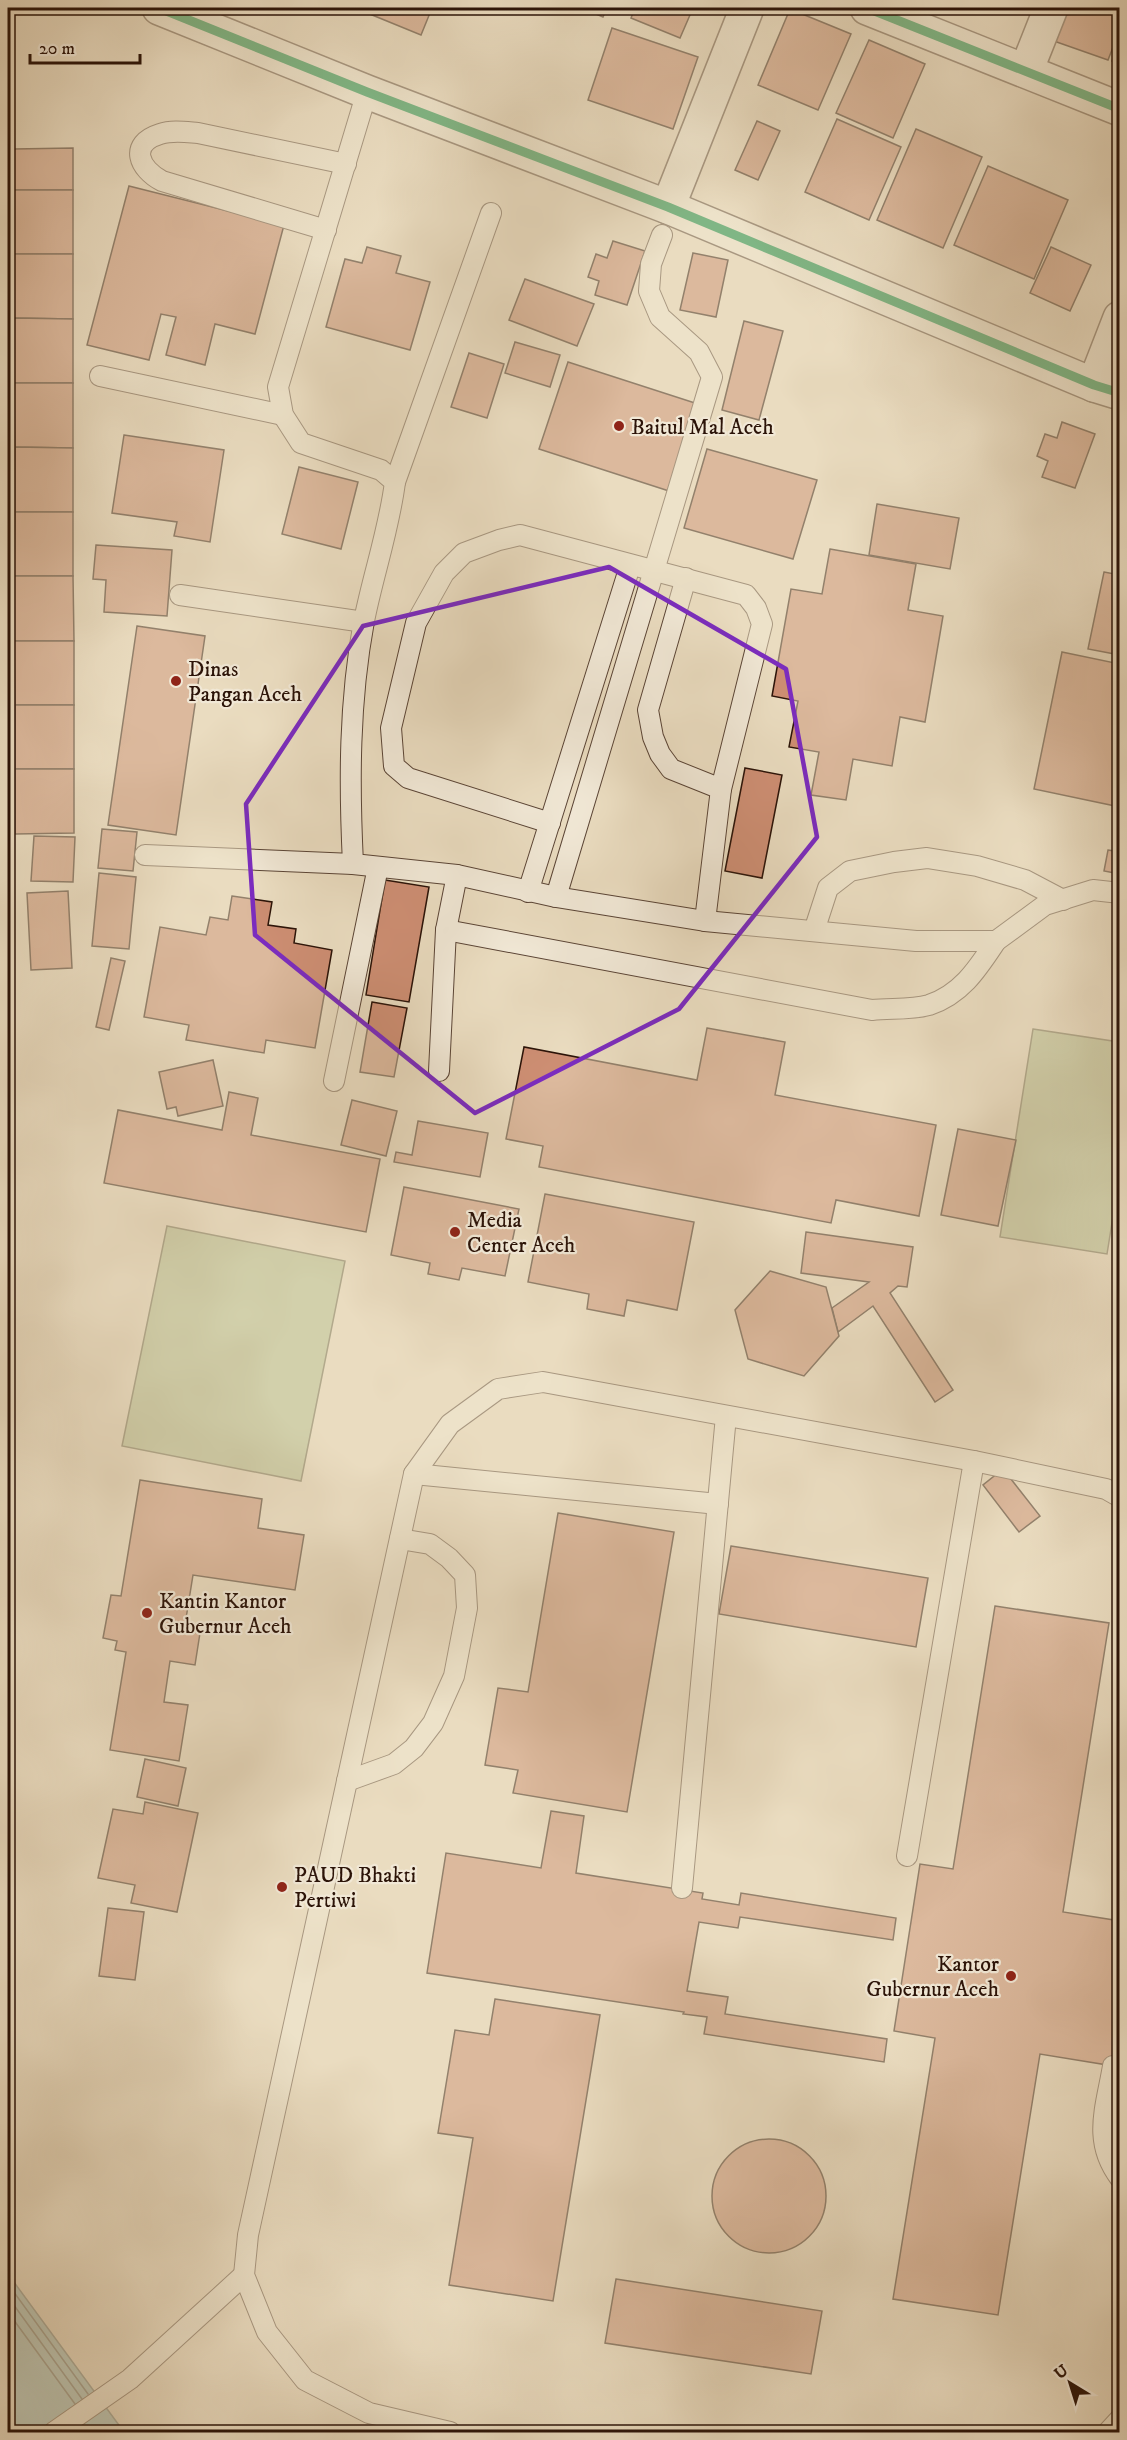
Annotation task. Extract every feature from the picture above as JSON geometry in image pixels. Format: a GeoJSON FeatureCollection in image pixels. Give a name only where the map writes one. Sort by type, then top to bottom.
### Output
{"type":"FeatureCollection","features":[{"type":"Feature","properties":{"kind":"street"},"geometry":{"type":"LineString","coordinates":[[159,8],[368,92],[665,221],[1107,389],[1119,318]]}},
{"type":"Feature","properties":{"kind":"street"},"geometry":{"type":"LineString","coordinates":[[665,221],[747,8]]}},
{"type":"Feature","properties":{"kind":"street"},"geometry":{"type":"LineString","coordinates":[[867,8],[1119,109]]}},
{"type":"Feature","properties":{"kind":"street"},"geometry":{"type":"LineString","coordinates":[[1026,70],[1051,8]]}},
{"type":"Feature","properties":{"kind":"lane"},"geometry":{"type":"LineString","coordinates":[[368,92],[278,387],[283,415],[301,443],[381,470],[395,482]]}},
{"type":"Feature","properties":{"kind":"lane"},"geometry":{"type":"LineString","coordinates":[[326,231],[162,181],[150,175],[140,162],[140,153],[145,144],[158,134],[198,133],[346,164]]}},
{"type":"Feature","properties":{"kind":"lane"},"geometry":{"type":"LineString","coordinates":[[353,864],[349,794],[350,733],[364,622],[393,503],[395,482],[491,213]]}},
{"type":"Feature","properties":{"kind":"lane"},"geometry":{"type":"LineString","coordinates":[[556,897],[712,377],[699,352],[660,317],[649,291],[651,264],[665,221]]}},
{"type":"Feature","properties":{"kind":"lane"},"geometry":{"type":"LineString","coordinates":[[99,376],[283,415]]}},
{"type":"Feature","properties":{"kind":"lane"},"geometry":{"type":"LineString","coordinates":[[550,823],[408,778],[394,766],[391,728],[416,623],[444,573],[464,553],[520,535],[746,595],[756,608],[762,624],[722,789],[705,921]]}},
{"type":"Feature","properties":{"kind":"lane"},"geometry":{"type":"LineString","coordinates":[[528,892],[630,566]]}},
{"type":"Feature","properties":{"kind":"lane"},"geometry":{"type":"LineString","coordinates":[[686,578],[648,711],[653,737],[660,754],[671,769],[722,789]]}},
{"type":"Feature","properties":{"kind":"lane"},"geometry":{"type":"LineString","coordinates":[[180,596],[364,622]]}},
{"type":"Feature","properties":{"kind":"lane"},"geometry":{"type":"LineString","coordinates":[[145,855],[353,864],[457,875],[528,892],[705,921],[916,941],[996,941]]}},
{"type":"Feature","properties":{"kind":"lane"},"geometry":{"type":"LineString","coordinates":[[814,931],[828,888],[850,871],[894,862],[927,858],[977,866],[1025,880],[1063,900]]}},
{"type":"Feature","properties":{"kind":"lane"},"geometry":{"type":"LineString","coordinates":[[334,1081],[378,867]]}},
{"type":"Feature","properties":{"kind":"lane"},"geometry":{"type":"LineString","coordinates":[[439,1071],[446,930],[457,875]]}},
{"type":"Feature","properties":{"kind":"lane"},"geometry":{"type":"LineString","coordinates":[[446,930],[872,1010],[928,1005],[959,989],[975,973],[996,941],[1045,905],[1093,890],[1119,893]]}},
{"type":"Feature","properties":{"kind":"lane"},"geometry":{"type":"LineString","coordinates":[[450,2433],[369,2413],[305,2380],[267,2332],[244,2275],[248,2235],[414,1474],[450,1424],[498,1389],[543,1382],[974,1461],[1106,1490],[1119,1497]]}},
{"type":"Feature","properties":{"kind":"lane"},"geometry":{"type":"LineString","coordinates":[[682,1888],[726,1416]]}},
{"type":"Feature","properties":{"kind":"lane"},"geometry":{"type":"LineString","coordinates":[[907,1857],[974,1461]]}},
{"type":"Feature","properties":{"kind":"lane"},"geometry":{"type":"LineString","coordinates":[[414,1474],[718,1503]]}},
{"type":"Feature","properties":{"kind":"lane"},"geometry":{"type":"LineString","coordinates":[[347,1781],[394,1764],[414,1748],[433,1723],[454,1676],[467,1608],[465,1575],[450,1558],[430,1544],[400,1539]]}},
{"type":"Feature","properties":{"kind":"lane"},"geometry":{"type":"LineString","coordinates":[[1113,2066],[1101,2133],[1104,2152],[1119,2178]]}},
{"type":"Feature","properties":{"kind":"lane"},"geometry":{"type":"LineString","coordinates":[[54,2433],[130,2379],[244,2275]]}},
{"type":"Feature","properties":{"kind":"lane"},"geometry":{"type":"LineString","coordinates":[[1108,2433],[1119,2420]]}},
{"type":"Feature","properties":{"kind":"highlighted area"},"geometry":{"type":"Polygon","coordinates":[[[609,567],[786,669],[817,837],[679,1009],[475,1113],[255,935],[246,804],[363,626],[609,567]]]}},
{"type":"Feature","properties":{"kind":"green space"},"geometry":{"type":"Polygon","coordinates":[[[1033,1029],[1119,1042],[1119,1179],[1107,1254],[1000,1237],[1033,1029]]]}},
{"type":"Feature","properties":{"kind":"green space"},"geometry":{"type":"Polygon","coordinates":[[[167,1226],[345,1261],[301,1481],[122,1446],[167,1226]]]}},
{"type":"Feature","properties":{"kind":"water"},"geometry":{"type":"Polygon","coordinates":[[[8,2274],[124,2432],[8,2432],[8,2274]]]}},
{"type":"Feature","properties":{"kind":"building"},"geometry":{"type":"Polygon","coordinates":[[[361,8],[432,8],[421,35],[360,10],[361,8]]]}},
{"type":"Feature","properties":{"kind":"building"},"geometry":{"type":"Polygon","coordinates":[[[582,8],[607,8],[603,17],[582,8]]]}},
{"type":"Feature","properties":{"kind":"building"},"geometry":{"type":"Polygon","coordinates":[[[635,8],[693,8],[680,38],[631,18],[635,8]]]}},
{"type":"Feature","properties":{"kind":"building"},"geometry":{"type":"Polygon","coordinates":[[[1063,8],[1120,8],[1120,29],[1108,60],[1051,40],[1063,8]]]}},
{"type":"Feature","properties":{"kind":"building"},"geometry":{"type":"Polygon","coordinates":[[[790,9],[851,34],[818,110],[758,85],[790,9]]]}},
{"type":"Feature","properties":{"kind":"building"},"geometry":{"type":"Polygon","coordinates":[[[612,28],[698,57],[673,129],[588,100],[612,28]]]}},
{"type":"Feature","properties":{"kind":"building"},"geometry":{"type":"Polygon","coordinates":[[[869,40],[925,64],[893,138],[836,113],[869,40]]]}},
{"type":"Feature","properties":{"kind":"building"},"geometry":{"type":"Polygon","coordinates":[[[1120,40],[1120,64],[1112,61],[1120,40]]]}},
{"type":"Feature","properties":{"kind":"building"},"geometry":{"type":"Polygon","coordinates":[[[837,119],[901,147],[869,220],[805,192],[837,119]]]}},
{"type":"Feature","properties":{"kind":"building"},"geometry":{"type":"Polygon","coordinates":[[[757,121],[780,131],[758,180],[735,170],[757,121]]]}},
{"type":"Feature","properties":{"kind":"building"},"geometry":{"type":"Polygon","coordinates":[[[916,129],[982,157],[943,248],[877,220],[916,129]]]}},
{"type":"Feature","properties":{"kind":"building"},"geometry":{"type":"Polygon","coordinates":[[[73,148],[73,190],[14,190],[14,149],[73,148]]]}},
{"type":"Feature","properties":{"kind":"building"},"geometry":{"type":"Polygon","coordinates":[[[988,166],[1068,200],[1034,279],[954,245],[988,166]]]}},
{"type":"Feature","properties":{"kind":"building"},"geometry":{"type":"Polygon","coordinates":[[[129,186],[284,225],[255,334],[215,324],[205,365],[166,355],[176,317],[161,314],[149,360],[87,345],[129,186]]]}},
{"type":"Feature","properties":{"kind":"building"},"geometry":{"type":"Polygon","coordinates":[[[14,190],[73,190],[73,254],[14,254],[14,190]]]}},
{"type":"Feature","properties":{"kind":"building"},"geometry":{"type":"Polygon","coordinates":[[[613,241],[645,251],[627,305],[595,295],[599,281],[588,277],[596,254],[607,258],[613,241]]]}},
{"type":"Feature","properties":{"kind":"building"},"geometry":{"type":"Polygon","coordinates":[[[367,247],[401,256],[396,273],[430,282],[410,350],[326,327],[345,259],[362,263],[367,247]]]}},
{"type":"Feature","properties":{"kind":"building"},"geometry":{"type":"Polygon","coordinates":[[[1051,247],[1091,265],[1070,311],[1030,293],[1051,247]]]}},
{"type":"Feature","properties":{"kind":"building"},"geometry":{"type":"Polygon","coordinates":[[[693,253],[728,260],[716,317],[680,310],[693,253]]]}},
{"type":"Feature","properties":{"kind":"building"},"geometry":{"type":"Polygon","coordinates":[[[14,254],[73,254],[73,319],[14,318],[14,254]]]}},
{"type":"Feature","properties":{"kind":"building"},"geometry":{"type":"Polygon","coordinates":[[[525,279],[594,304],[577,346],[509,320],[525,279]]]}},
{"type":"Feature","properties":{"kind":"building"},"geometry":{"type":"Polygon","coordinates":[[[14,318],[73,319],[73,383],[14,383],[14,318]]]}},
{"type":"Feature","properties":{"kind":"building"},"geometry":{"type":"Polygon","coordinates":[[[744,321],[783,331],[759,420],[722,410],[744,321]]]}},
{"type":"Feature","properties":{"kind":"building"},"geometry":{"type":"Polygon","coordinates":[[[515,342],[560,355],[550,387],[505,373],[515,342]]]}},
{"type":"Feature","properties":{"kind":"building"},"geometry":{"type":"Polygon","coordinates":[[[469,353],[504,364],[487,418],[451,407],[469,353]]]}},
{"type":"Feature","properties":{"kind":"building","name":"Baitul Mal Aceh"},"geometry":{"type":"Polygon","coordinates":[[[568,362],[698,404],[669,491],[539,449],[568,362]]]}},
{"type":"Feature","properties":{"kind":"building"},"geometry":{"type":"Polygon","coordinates":[[[14,383],[73,383],[73,448],[15,447],[14,383]]]}},
{"type":"Feature","properties":{"kind":"building"},"geometry":{"type":"Polygon","coordinates":[[[1062,422],[1095,434],[1075,488],[1042,477],[1048,461],[1037,456],[1045,434],[1057,438],[1062,422]]]}},
{"type":"Feature","properties":{"kind":"building"},"geometry":{"type":"Polygon","coordinates":[[[124,435],[224,450],[210,542],[174,536],[177,522],[112,513],[124,435]]]}},
{"type":"Feature","properties":{"kind":"building"},"geometry":{"type":"Polygon","coordinates":[[[15,447],[73,448],[73,512],[15,512],[15,447]]]}},
{"type":"Feature","properties":{"kind":"building"},"geometry":{"type":"Polygon","coordinates":[[[707,449],[817,480],[793,559],[684,528],[707,449]]]}},
{"type":"Feature","properties":{"kind":"building"},"geometry":{"type":"Polygon","coordinates":[[[299,467],[358,482],[341,549],[282,534],[299,467]]]}},
{"type":"Feature","properties":{"kind":"building"},"geometry":{"type":"Polygon","coordinates":[[[877,504],[959,518],[950,569],[869,555],[877,504]]]}},
{"type":"Feature","properties":{"kind":"building"},"geometry":{"type":"Polygon","coordinates":[[[15,512],[73,512],[73,576],[14,576],[15,512]]]}},
{"type":"Feature","properties":{"kind":"building"},"geometry":{"type":"Polygon","coordinates":[[[96,545],[172,550],[167,616],[104,612],[106,580],[93,579],[96,545]]]}},
{"type":"Feature","properties":{"kind":"building"},"geometry":{"type":"Polygon","coordinates":[[[830,549],[916,564],[908,610],[943,616],[925,722],[900,717],[892,766],[853,759],[846,800],[811,795],[819,752],[789,747],[798,701],[772,696],[791,589],[822,594],[830,549]]]}},
{"type":"Feature","properties":{"kind":"building"},"geometry":{"type":"Polygon","coordinates":[[[1104,572],[1120,575],[1120,655],[1088,649],[1104,572]]]}},
{"type":"Feature","properties":{"kind":"building"},"geometry":{"type":"Polygon","coordinates":[[[14,576],[73,576],[74,641],[14,641],[14,576]]]}},
{"type":"Feature","properties":{"kind":"building"},"geometry":{"type":"Polygon","coordinates":[[[137,626],[205,636],[176,835],[108,825],[137,626]]]}},
{"type":"Feature","properties":{"kind":"building"},"geometry":{"type":"Polygon","coordinates":[[[14,641],[74,641],[74,705],[15,705],[14,641]]]}},
{"type":"Feature","properties":{"kind":"building"},"geometry":{"type":"Polygon","coordinates":[[[1062,652],[1120,664],[1120,807],[1034,789],[1062,652]]]}},
{"type":"Feature","properties":{"kind":"building"},"geometry":{"type":"Polygon","coordinates":[[[15,705],[74,705],[74,769],[15,769],[15,705]]]}},
{"type":"Feature","properties":{"kind":"building"},"geometry":{"type":"Polygon","coordinates":[[[745,768],[782,775],[762,878],[725,871],[745,768]]]}},
{"type":"Feature","properties":{"kind":"building"},"geometry":{"type":"Polygon","coordinates":[[[15,769],[74,769],[74,833],[15,834],[15,769]]]}},
{"type":"Feature","properties":{"kind":"building"},"geometry":{"type":"Polygon","coordinates":[[[102,829],[137,832],[133,871],[98,868],[102,829]]]}},
{"type":"Feature","properties":{"kind":"building"},"geometry":{"type":"Polygon","coordinates":[[[34,836],[75,837],[73,882],[31,881],[34,836]]]}},
{"type":"Feature","properties":{"kind":"building"},"geometry":{"type":"Polygon","coordinates":[[[1108,850],[1120,852],[1120,874],[1104,871],[1108,850]]]}},
{"type":"Feature","properties":{"kind":"building"},"geometry":{"type":"Polygon","coordinates":[[[99,873],[136,877],[129,949],[92,946],[99,873]]]}},
{"type":"Feature","properties":{"kind":"building"},"geometry":{"type":"Polygon","coordinates":[[[385,880],[429,887],[409,1002],[366,995],[385,880]]]}},
{"type":"Feature","properties":{"kind":"building"},"geometry":{"type":"Polygon","coordinates":[[[68,891],[72,968],[31,970],[27,893],[68,891]]]}},
{"type":"Feature","properties":{"kind":"building"},"geometry":{"type":"Polygon","coordinates":[[[232,896],[272,902],[268,925],[296,929],[294,943],[332,950],[315,1048],[266,1040],[264,1053],[186,1040],[189,1025],[144,1017],[160,927],[206,935],[210,917],[228,920],[232,896]]]}},
{"type":"Feature","properties":{"kind":"building"},"geometry":{"type":"Polygon","coordinates":[[[111,958],[125,961],[109,1030],[96,1027],[111,958]]]}},
{"type":"Feature","properties":{"kind":"building"},"geometry":{"type":"Polygon","coordinates":[[[372,1002],[407,1008],[394,1077],[360,1072],[372,1002]]]}},
{"type":"Feature","properties":{"kind":"building"},"geometry":{"type":"Polygon","coordinates":[[[707,1028],[785,1042],[775,1095],[936,1125],[919,1216],[836,1200],[831,1223],[539,1167],[543,1146],[506,1139],[524,1047],[697,1080],[707,1028]]]}},
{"type":"Feature","properties":{"kind":"building"},"geometry":{"type":"Polygon","coordinates":[[[213,1060],[223,1106],[178,1116],[176,1107],[167,1109],[159,1072],[213,1060]]]}},
{"type":"Feature","properties":{"kind":"building"},"geometry":{"type":"Polygon","coordinates":[[[229,1092],[258,1098],[251,1135],[380,1159],[366,1232],[104,1183],[118,1110],[222,1130],[229,1092]]]}},
{"type":"Feature","properties":{"kind":"building"},"geometry":{"type":"Polygon","coordinates":[[[352,1100],[397,1111],[386,1156],[341,1145],[352,1100]]]}},
{"type":"Feature","properties":{"kind":"building"},"geometry":{"type":"Polygon","coordinates":[[[418,1121],[488,1133],[480,1177],[394,1162],[396,1152],[412,1155],[418,1121]]]}},
{"type":"Feature","properties":{"kind":"building"},"geometry":{"type":"Polygon","coordinates":[[[958,1129],[1016,1140],[998,1226],[941,1215],[958,1129]]]}},
{"type":"Feature","properties":{"kind":"building","name":"Media Center Aceh"},"geometry":{"type":"Polygon","coordinates":[[[404,1187],[519,1209],[505,1276],[462,1268],[459,1280],[428,1274],[430,1263],[391,1255],[404,1187]]]}},
{"type":"Feature","properties":{"kind":"building"},"geometry":{"type":"Polygon","coordinates":[[[545,1194],[694,1222],[677,1310],[627,1300],[624,1316],[587,1309],[589,1294],[528,1282],[545,1194]]]}},
{"type":"Feature","properties":{"kind":"building"},"geometry":{"type":"Polygon","coordinates":[[[806,1232],[913,1247],[907,1287],[898,1286],[890,1293],[953,1390],[935,1402],[873,1306],[838,1332],[832,1308],[869,1282],[801,1273],[806,1232]]]}},
{"type":"Feature","properties":{"kind":"building"},"geometry":{"type":"Polygon","coordinates":[[[770,1271],[826,1287],[839,1336],[804,1376],[748,1359],[735,1310],[770,1271]]]}},
{"type":"Feature","properties":{"kind":"building"},"geometry":{"type":"Polygon","coordinates":[[[1003,1469],[1040,1516],[1019,1532],[983,1485],[1003,1469]]]}},
{"type":"Feature","properties":{"kind":"building","name":"Kantin Kantor Gubernur Aceh"},"geometry":{"type":"Polygon","coordinates":[[[140,1480],[262,1499],[258,1528],[304,1535],[295,1590],[193,1575],[184,1631],[200,1633],[195,1665],[170,1661],[164,1702],[188,1705],[179,1761],[110,1750],[126,1652],[115,1650],[117,1641],[103,1638],[111,1595],[121,1596],[140,1480]]]}},
{"type":"Feature","properties":{"kind":"building"},"geometry":{"type":"Polygon","coordinates":[[[558,1513],[674,1532],[627,1812],[513,1793],[518,1770],[485,1765],[498,1688],[528,1692],[558,1513]]]}},
{"type":"Feature","properties":{"kind":"building"},"geometry":{"type":"Polygon","coordinates":[[[731,1546],[928,1578],[916,1647],[719,1614],[731,1546]]]}},
{"type":"Feature","properties":{"kind":"building","name":"Kantor Gubernur Aceh"},"geometry":{"type":"Polygon","coordinates":[[[995,1606],[1109,1623],[1063,1912],[1120,1921],[1120,2067],[1040,2054],[998,2315],[893,2299],[935,2038],[894,2031],[920,1864],[953,1869],[995,1606]]]}},
{"type":"Feature","properties":{"kind":"building"},"geometry":{"type":"Polygon","coordinates":[[[145,1759],[186,1768],[178,1806],[137,1797],[145,1759]]]}},
{"type":"Feature","properties":{"kind":"building"},"geometry":{"type":"Polygon","coordinates":[[[145,1802],[198,1813],[177,1912],[131,1903],[135,1885],[98,1878],[113,1809],[143,1814],[145,1802]]]}},
{"type":"Feature","properties":{"kind":"building"},"geometry":{"type":"Polygon","coordinates":[[[551,1811],[584,1816],[576,1873],[703,1893],[702,1899],[739,1905],[741,1893],[896,1918],[893,1940],[740,1917],[738,1928],[699,1922],[687,1991],[728,1997],[725,2014],[887,2039],[884,2062],[704,2034],[707,2017],[683,2014],[684,2012],[427,1973],[446,1853],[541,1868],[551,1811]]]}},
{"type":"Feature","properties":{"kind":"building"},"geometry":{"type":"Polygon","coordinates":[[[108,1908],[144,1912],[135,1980],[99,1976],[108,1908]]]}},
{"type":"Feature","properties":{"kind":"building"},"geometry":{"type":"Polygon","coordinates":[[[495,1999],[600,2015],[553,2301],[449,2285],[473,2138],[438,2133],[455,2030],[489,2035],[495,1999]]]}},
{"type":"Feature","properties":{"kind":"building"},"geometry":{"type":"Polygon","coordinates":[[[769,2139],[791,2144],[809,2156],[821,2174],[826,2196],[821,2218],[809,2236],[791,2248],[769,2253],[747,2248],[729,2236],[717,2218],[712,2196],[717,2174],[729,2156],[747,2144],[769,2139]]]}},
{"type":"Feature","properties":{"kind":"building"},"geometry":{"type":"Polygon","coordinates":[[[616,2279],[822,2311],[811,2374],[605,2343],[616,2279]]]}},
{"type":"Feature","properties":{"kind":"cycle path"},"geometry":{"type":"LineString","coordinates":[[159,8],[367,92],[668,207],[1094,385],[1120,393]]}},
{"type":"Feature","properties":{"kind":"cycle path"},"geometry":{"type":"LineString","coordinates":[[867,8],[1120,109]]}},
{"type":"Feature","properties":{"kind":"place","name":"Baitul Mal Aceh"},"geometry":{"type":"Point","coordinates":[619,426]}},
{"type":"Feature","properties":{"kind":"place","name":"Dinas Pangan Aceh"},"geometry":{"type":"Point","coordinates":[176,681]}},
{"type":"Feature","properties":{"kind":"place","name":"Media Center Aceh"},"geometry":{"type":"Point","coordinates":[455,1232]}},
{"type":"Feature","properties":{"kind":"place","name":"Kantin Kantor Gubernur Aceh"},"geometry":{"type":"Point","coordinates":[147,1613]}},
{"type":"Feature","properties":{"kind":"place","name":"PAUD Bhakti Pertiwi"},"geometry":{"type":"Point","coordinates":[282,1887]}},
{"type":"Feature","properties":{"kind":"place","name":"Kantor Gubernur Aceh"},"geometry":{"type":"Point","coordinates":[1011,1976]}}]}
